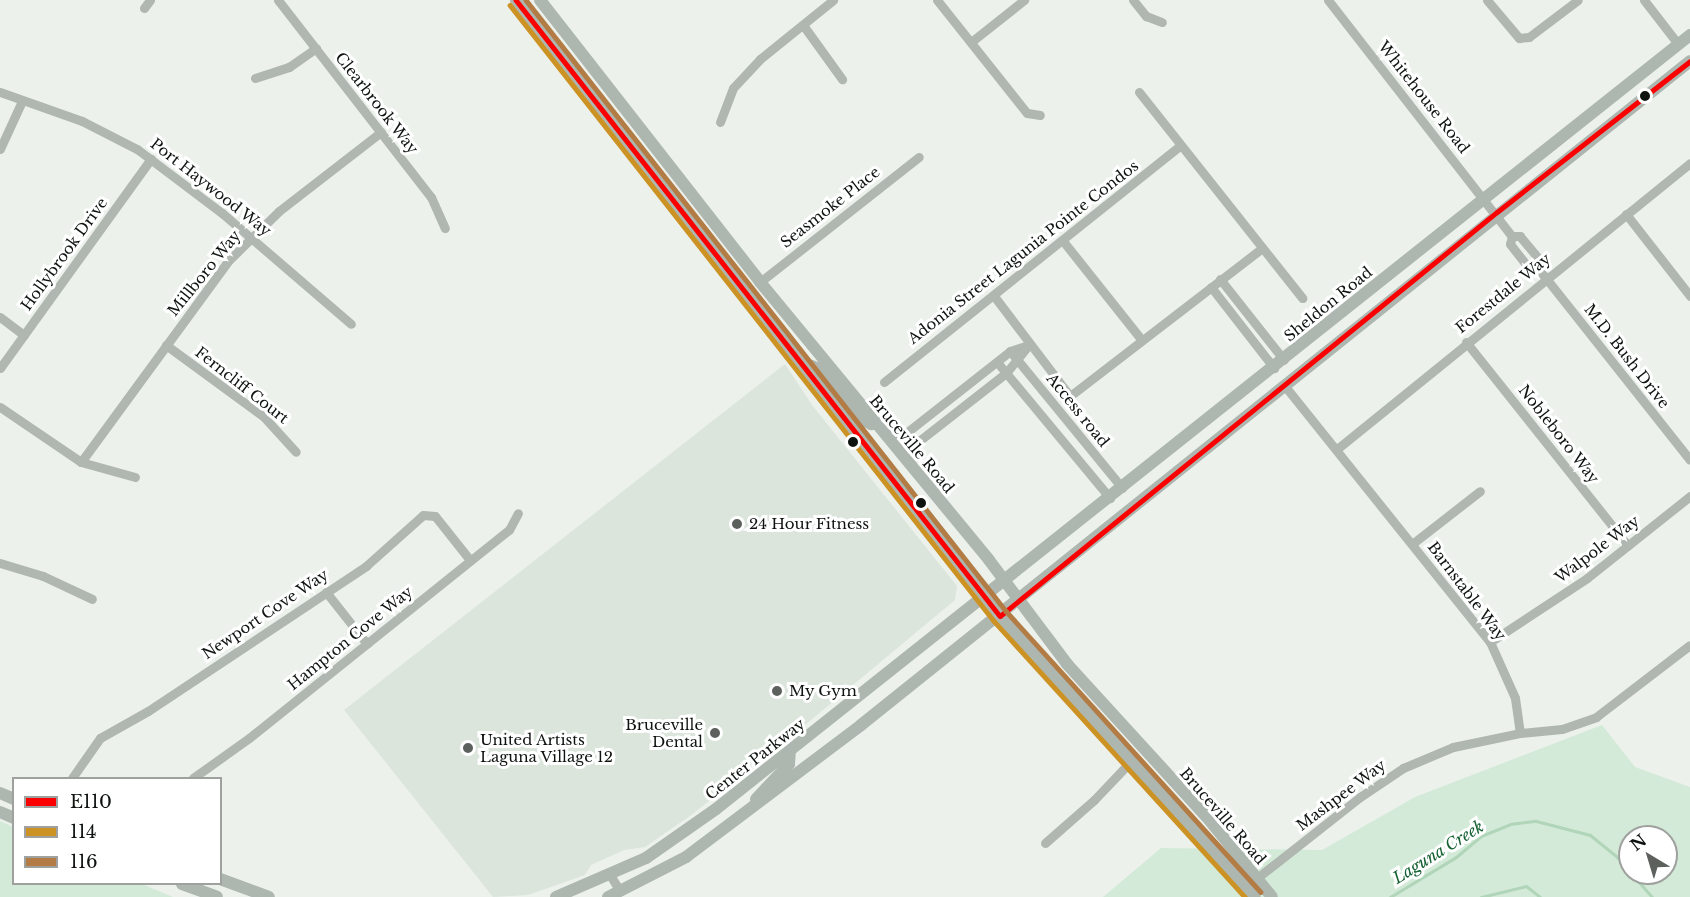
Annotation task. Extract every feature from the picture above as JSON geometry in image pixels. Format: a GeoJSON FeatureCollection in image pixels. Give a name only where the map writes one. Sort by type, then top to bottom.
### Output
{"type":"FeatureCollection","features":[{"type":"Feature","properties":{"kind":"main road","name":"Bruceville Road"},"geometry":{"type":"LineString","coordinates":[[516,0],[1000,616],[1130,762],[1255,897]]}},
{"type":"Feature","properties":{"kind":"main road","name":"Bruceville Road"},"geometry":{"type":"LineString","coordinates":[[540,0],[760,282],[1004,581],[1067,664],[1272,897]]}},
{"type":"Feature","properties":{"kind":"main road","name":"Sheldon Road"},"geometry":{"type":"LineString","coordinates":[[986,597],[1279,364],[1484,197],[1690,35]]}},
{"type":"Feature","properties":{"kind":"main road"},"geometry":{"type":"LineString","coordinates":[[608,897],[686,857],[1000,616],[1497,212],[1690,60]]}},
{"type":"Feature","properties":{"kind":"main road"},"geometry":{"type":"LineString","coordinates":[[804,364],[817,368],[860,418],[880,429]]}},
{"type":"Feature","properties":{"kind":"main road","name":"Center Parkway"},"geometry":{"type":"LineString","coordinates":[[556,897],[627,867],[679,837],[986,597]]}},
{"type":"Feature","properties":{"kind":"main road"},"geometry":{"type":"LineString","coordinates":[[748,809],[789,764],[790,751]]}},
{"type":"Feature","properties":{"kind":"main road"},"geometry":{"type":"LineString","coordinates":[[222,880],[269,897]]}},
{"type":"Feature","properties":{"kind":"main road"},"geometry":{"type":"LineString","coordinates":[[185,885],[217,897]]}},
{"type":"Feature","properties":{"kind":"street","name":"Clearbrook Way"},"geometry":{"type":"LineString","coordinates":[[278,0],[431,197],[445,228]]}},
{"type":"Feature","properties":{"kind":"street"},"geometry":{"type":"LineString","coordinates":[[720,122],[733,88],[760,59],[833,0]]}},
{"type":"Feature","properties":{"kind":"street"},"geometry":{"type":"LineString","coordinates":[[937,0],[1027,113],[1040,115]]}},
{"type":"Feature","properties":{"kind":"street"},"geometry":{"type":"LineString","coordinates":[[971,42],[1024,0]]}},
{"type":"Feature","properties":{"kind":"street"},"geometry":{"type":"LineString","coordinates":[[1132,0],[1146,16],[1162,22]]}},
{"type":"Feature","properties":{"kind":"street","name":"Whitehouse Road"},"geometry":{"type":"LineString","coordinates":[[1328,0],[1497,212]]}},
{"type":"Feature","properties":{"kind":"street"},"geometry":{"type":"LineString","coordinates":[[1487,0],[1519,38],[1529,37],[1578,0]]}},
{"type":"Feature","properties":{"kind":"street"},"geometry":{"type":"LineString","coordinates":[[1644,0],[1678,44]]}},
{"type":"Feature","properties":{"kind":"street"},"geometry":{"type":"LineString","coordinates":[[803,24],[842,80]]}},
{"type":"Feature","properties":{"kind":"street"},"geometry":{"type":"LineString","coordinates":[[255,78],[289,67],[316,48]]}},
{"type":"Feature","properties":{"kind":"street","name":"Port Haywood Way"},"geometry":{"type":"LineString","coordinates":[[0,92],[82,121],[152,159],[251,237],[351,324]]}},
{"type":"Feature","properties":{"kind":"street"},"geometry":{"type":"LineString","coordinates":[[1139,93],[1302,298]]}},
{"type":"Feature","properties":{"kind":"street"},"geometry":{"type":"LineString","coordinates":[[0,149],[22,101]]}},
{"type":"Feature","properties":{"kind":"street","name":"Millboro Way"},"geometry":{"type":"LineString","coordinates":[[81,462],[166,345],[251,237],[381,132]]}},
{"type":"Feature","properties":{"kind":"street","name":"Adonia Street Lagunia Pointe Condos"},"geometry":{"type":"LineString","coordinates":[[884,382],[1180,146]]}},
{"type":"Feature","properties":{"kind":"street","name":"Seasmoke Place"},"geometry":{"type":"LineString","coordinates":[[760,282],[919,157]]}},
{"type":"Feature","properties":{"kind":"street","name":"Hollybrook Drive"},"geometry":{"type":"LineString","coordinates":[[0,368],[152,159]]}},
{"type":"Feature","properties":{"kind":"street","name":"Forestdale Way"},"geometry":{"type":"LineString","coordinates":[[1337,450],[1466,342],[1542,273],[1626,214],[1690,163]]}},
{"type":"Feature","properties":{"kind":"street","name":"M.D. Bush Drive"},"geometry":{"type":"LineString","coordinates":[[1497,212],[1512,236],[1520,236],[1539,259],[1542,273],[1690,460]]}},
{"type":"Feature","properties":{"kind":"street"},"geometry":{"type":"LineString","coordinates":[[1626,214],[1690,296]]}},
{"type":"Feature","properties":{"kind":"street"},"geometry":{"type":"LineString","coordinates":[[1063,241],[1141,339]]}},
{"type":"Feature","properties":{"kind":"street"},"geometry":{"type":"LineString","coordinates":[[994,296],[1070,396],[1262,248]]}},
{"type":"Feature","properties":{"kind":"street"},"geometry":{"type":"LineString","coordinates":[[1220,279],[1279,364]]}},
{"type":"Feature","properties":{"kind":"street"},"geometry":{"type":"LineString","coordinates":[[1211,287],[1279,364]]}},
{"type":"Feature","properties":{"kind":"street"},"geometry":{"type":"LineString","coordinates":[[0,317],[24,335]]}},
{"type":"Feature","properties":{"kind":"street","name":"Nobleboro Way"},"geometry":{"type":"LineString","coordinates":[[1466,342],[1628,546]]}},
{"type":"Feature","properties":{"kind":"street","name":"Ferncliff Court"},"geometry":{"type":"LineString","coordinates":[[166,345],[264,417],[296,452]]}},
{"type":"Feature","properties":{"kind":"street"},"geometry":{"type":"LineString","coordinates":[[892,444],[1010,351],[1029,345]]}},
{"type":"Feature","properties":{"kind":"street"},"geometry":{"type":"LineString","coordinates":[[901,455],[1019,362],[1029,345]]}},
{"type":"Feature","properties":{"kind":"street","name":"Access road"},"geometry":{"type":"LineString","coordinates":[[1010,351],[1122,488]]}},
{"type":"Feature","properties":{"kind":"street"},"geometry":{"type":"LineString","coordinates":[[997,362],[1110,498]]}},
{"type":"Feature","properties":{"kind":"street","name":"Barnstable Way"},"geometry":{"type":"LineString","coordinates":[[1284,385],[1490,642],[1512,690],[1520,733]]}},
{"type":"Feature","properties":{"kind":"street"},"geometry":{"type":"LineString","coordinates":[[0,407],[81,462],[135,477]]}},
{"type":"Feature","properties":{"kind":"street"},"geometry":{"type":"LineString","coordinates":[[1412,544],[1480,491]]}},
{"type":"Feature","properties":{"kind":"street","name":"Walpole Way"},"geometry":{"type":"LineString","coordinates":[[1490,642],[1587,578],[1690,496]]}},
{"type":"Feature","properties":{"kind":"street","name":"Hampton Cove Way"},"geometry":{"type":"LineString","coordinates":[[194,777],[367,644],[509,530],[518,513]]}},
{"type":"Feature","properties":{"kind":"street","name":"Newport Cove Way"},"geometry":{"type":"LineString","coordinates":[[73,777],[100,738],[148,711],[366,566],[423,514],[435,516],[470,560]]}},
{"type":"Feature","properties":{"kind":"street"},"geometry":{"type":"LineString","coordinates":[[0,563],[44,576],[92,600]]}},
{"type":"Feature","properties":{"kind":"street"},"geometry":{"type":"LineString","coordinates":[[326,592],[367,644]]}},
{"type":"Feature","properties":{"kind":"street"},"geometry":{"type":"LineString","coordinates":[[1520,733],[1562,729],[1596,717],[1690,645]]}},
{"type":"Feature","properties":{"kind":"street","name":"Mashpee Way"},"geometry":{"type":"LineString","coordinates":[[1257,879],[1360,797],[1403,768],[1453,747],[1520,733]]}},
{"type":"Feature","properties":{"kind":"street"},"geometry":{"type":"LineString","coordinates":[[1044,843],[1090,803],[1130,762]]}},
{"type":"Feature","properties":{"kind":"street"},"geometry":{"type":"LineString","coordinates":[[627,867],[636,884]]}},
{"type":"Feature","properties":{"kind":"street"},"geometry":{"type":"LineString","coordinates":[[610,875],[620,891]]}},
{"type":"Feature","properties":{"kind":"shaded area"},"geometry":{"type":"Polygon","coordinates":[[[785,364],[812,405],[957,586],[955,600],[787,740],[690,816],[645,847],[624,850],[591,865],[585,875],[528,895],[493,897],[344,710],[785,364]]]}},
{"type":"Feature","properties":{"kind":"green space"},"geometry":{"type":"Polygon","coordinates":[[[1602,725],[1635,767],[1690,787],[1690,897],[1103,897],[1161,848],[1322,850],[1415,797],[1602,725]]]}},
{"type":"Feature","properties":{"kind":"green space"},"geometry":{"type":"Polygon","coordinates":[[[0,821],[12,827],[12,885],[144,885],[173,897],[0,897],[0,821]]]}},
{"type":"Feature","properties":{"kind":"waterway","name":"Laguna Creek"},"geometry":{"type":"LineString","coordinates":[[1390,897],[1456,857],[1481,836],[1510,824],[1536,821],[1590,835],[1617,857],[1652,897]]}},
{"type":"Feature","properties":{"kind":"waterway","name":"Laguna Creek"},"geometry":{"type":"LineString","coordinates":[[1481,897],[1526,886],[1540,897]]}},
{"type":"Feature","properties":{"kind":"transit line","name":"E110"},"geometry":{"type":"LineString","coordinates":[[516,0],[1000,616],[1497,212],[1690,61]]}},
{"type":"Feature","properties":{"kind":"transit line","name":"116"},"geometry":{"type":"LineString","coordinates":[[526,0],[1006,611],[1261,892]]}},
{"type":"Feature","properties":{"kind":"transit line","name":"114"},"geometry":{"type":"LineString","coordinates":[[510,5],[994,621],[1245,897]]}},
{"type":"Feature","properties":{"kind":"place","name":"24 Hour Fitness"},"geometry":{"type":"Point","coordinates":[737,524]}},
{"type":"Feature","properties":{"kind":"place","name":"My Gym"},"geometry":{"type":"Point","coordinates":[777,691]}},
{"type":"Feature","properties":{"kind":"place","name":"Bruceville Dental"},"geometry":{"type":"Point","coordinates":[715,733]}},
{"type":"Feature","properties":{"kind":"place","name":"United Artists Laguna Village 12"},"geometry":{"type":"Point","coordinates":[468,748]}}]}
